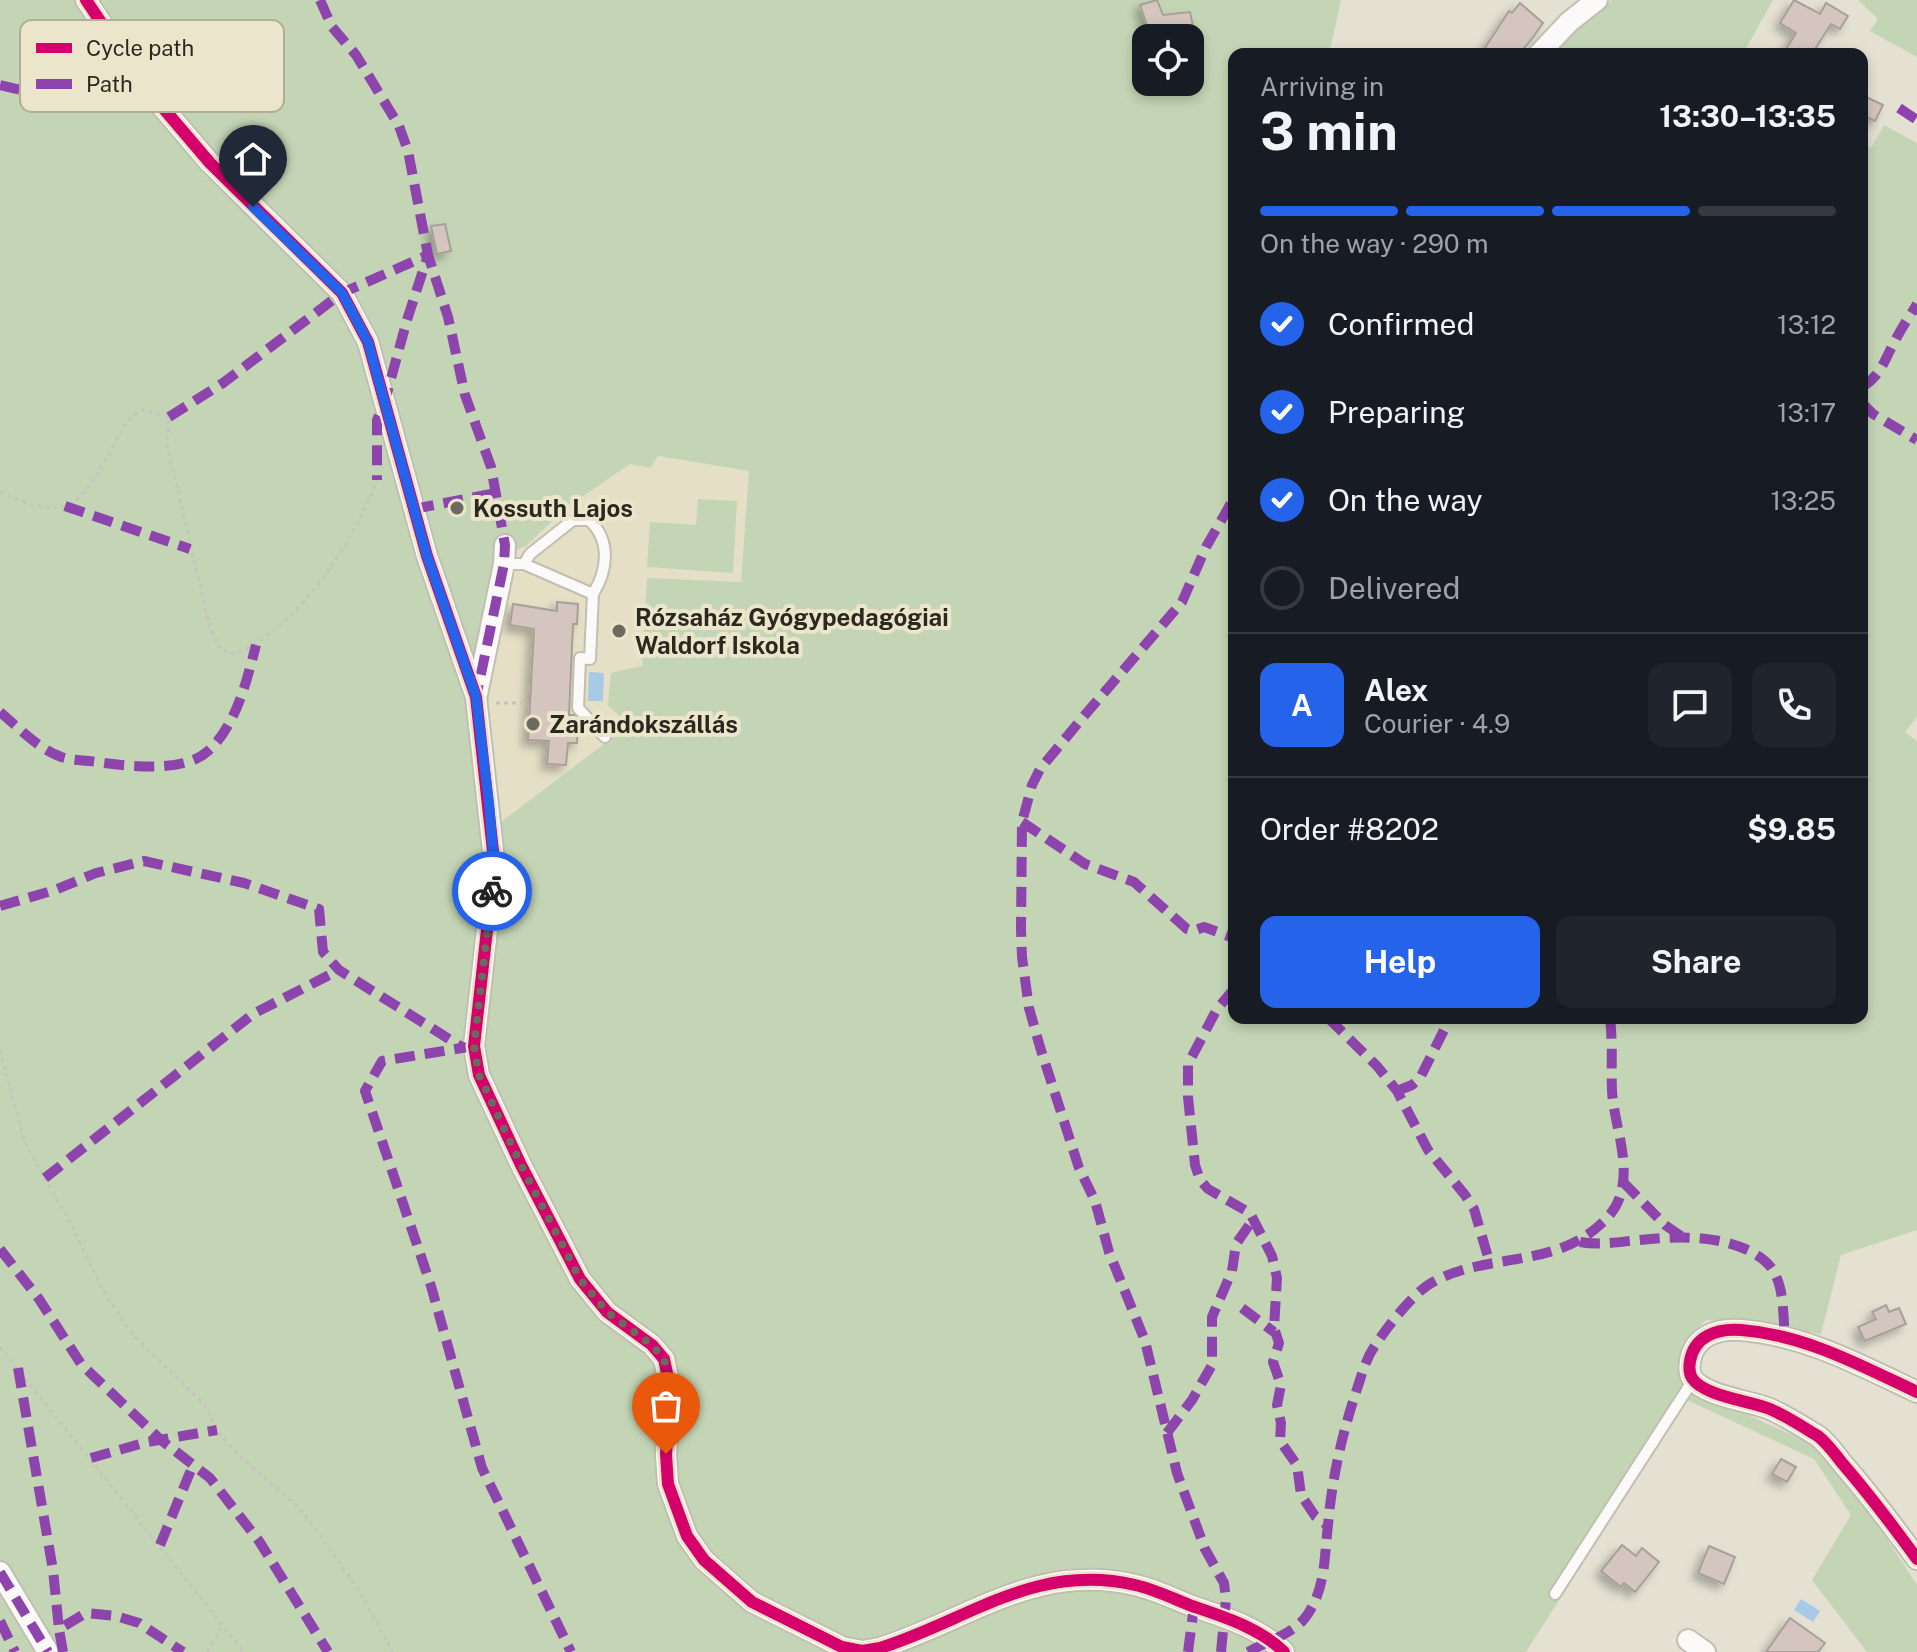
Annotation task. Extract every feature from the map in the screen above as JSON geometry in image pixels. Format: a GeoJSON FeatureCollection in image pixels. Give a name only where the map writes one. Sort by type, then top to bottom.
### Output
{"type":"FeatureCollection","features":[{"type":"Feature","properties":{"kind":"street"},"geometry":{"type":"LineString","coordinates":[[86,0],[99,20]]}},
{"type":"Feature","properties":{"kind":"street"},"geometry":{"type":"LineString","coordinates":[[1545,48],[1569,22],[1597,0]]}},
{"type":"Feature","properties":{"kind":"street"},"geometry":{"type":"LineString","coordinates":[[167,112],[210,163],[342,293],[368,342],[427,556],[476,699],[493,851],[474,1046],[479,1075],[580,1279],[607,1312],[652,1345],[664,1359],[671,1392],[666,1454],[668,1484],[687,1536],[704,1560],[752,1602],[842,1647],[862,1651],[900,1642],[1029,1586],[1091,1580],[1135,1585],[1225,1617],[1257,1632],[1284,1652]]}},
{"type":"Feature","properties":{"kind":"street"},"geometry":{"type":"LineString","coordinates":[[476,699],[511,557]]}},
{"type":"Feature","properties":{"kind":"street"},"geometry":{"type":"LineString","coordinates":[[1917,1392],[1818,1346],[1785,1337],[1739,1330],[1707,1335],[1697,1342],[1690,1356],[1689,1370],[1693,1380],[1705,1389],[1771,1409],[1820,1438],[1871,1496],[1917,1559]]}},
{"type":"Feature","properties":{"kind":"street"},"geometry":{"type":"LineString","coordinates":[[0,1572],[48,1652]]}},
{"type":"Feature","properties":{"kind":"lane"},"geometry":{"type":"LineString","coordinates":[[511,557],[530,554],[573,520],[589,520],[601,531],[605,555],[602,579],[593,594],[590,659],[580,658],[578,708],[605,737]]}},
{"type":"Feature","properties":{"kind":"lane"},"geometry":{"type":"LineString","coordinates":[[511,557],[593,594]]}},
{"type":"Feature","properties":{"kind":"lane"},"geometry":{"type":"LineString","coordinates":[[1555,1594],[1693,1380]]}},
{"type":"Feature","properties":{"kind":"path"},"geometry":{"type":"LineString","coordinates":[[0,492],[41,507],[65,506],[78,500],[89,489],[130,416],[142,410],[169,417],[167,445],[210,627],[220,649],[235,654],[256,645],[332,569],[365,514],[377,480]]}},
{"type":"Feature","properties":{"kind":"path"},"geometry":{"type":"LineString","coordinates":[[476,699],[527,703]]}},
{"type":"Feature","properties":{"kind":"path"},"geometry":{"type":"LineString","coordinates":[[0,1050],[25,1143],[124,1323],[204,1404],[217,1430],[245,1462],[297,1506],[359,1591],[393,1652]]}},
{"type":"Feature","properties":{"kind":"path"},"geometry":{"type":"LineString","coordinates":[[0,1347],[244,1652]]}},
{"type":"Feature","properties":{"kind":"path"},"geometry":{"type":"LineString","coordinates":[[208,1652],[223,1624]]}},
{"type":"Feature","properties":{"kind":"shaded area","name":"Rózsaház Gyógypedagógiai Waldorf Iskola"},"geometry":{"type":"Polygon","coordinates":[[[658,456],[749,471],[741,583],[629,725],[500,822],[487,726],[488,702],[491,670],[508,597],[512,551],[526,546],[567,507],[630,463],[658,456]]]}},
{"type":"Feature","properties":{"kind":"green space"},"geometry":{"type":"Polygon","coordinates":[[[0,0],[1341,0],[1330,48],[1228,48],[1228,1024],[1868,1024],[1868,147],[1871,148],[1884,125],[1917,143],[1917,717],[1905,732],[1917,741],[1917,1230],[1841,1255],[1821,1334],[1707,1320],[1684,1347],[1680,1381],[1695,1391],[1810,1443],[1863,1502],[1917,1585],[1917,1652],[1867,1652],[1812,1580],[1851,1515],[1814,1459],[1687,1400],[1526,1652],[0,1652],[0,0]],[[658,456],[650,468],[630,464],[567,507],[526,546],[512,552],[510,583],[491,674],[488,711],[491,767],[501,822],[629,725],[608,705],[611,673],[642,666],[647,578],[741,582],[749,471],[658,456]]]}},
{"type":"Feature","properties":{"kind":"green space"},"geometry":{"type":"Polygon","coordinates":[[[1612,0],[1773,0],[1746,48],[1556,48],[1580,23],[1612,0]]]}},
{"type":"Feature","properties":{"kind":"green space"},"geometry":{"type":"Polygon","coordinates":[[[1858,0],[1917,0],[1917,57],[1870,31],[1878,19],[1858,0]]]}},
{"type":"Feature","properties":{"kind":"green space"},"geometry":{"type":"Polygon","coordinates":[[[698,499],[737,501],[733,573],[647,567],[650,522],[696,525],[698,499]]]}},
{"type":"Feature","properties":{"kind":"water"},"geometry":{"type":"Polygon","coordinates":[[[589,672],[604,673],[603,701],[588,701],[589,672]]]}},
{"type":"Feature","properties":{"kind":"water"},"geometry":{"type":"Polygon","coordinates":[[[1801,1599],[1820,1611],[1813,1622],[1794,1610],[1801,1599]]]}},
{"type":"Feature","properties":{"kind":"building"},"geometry":{"type":"Polygon","coordinates":[[[1157,0],[1163,15],[1190,12],[1193,24],[1147,24],[1140,5],[1157,0]]]}},
{"type":"Feature","properties":{"kind":"building"},"geometry":{"type":"Polygon","coordinates":[[[1794,0],[1820,14],[1826,3],[1848,16],[1840,29],[1831,24],[1816,48],[1787,48],[1796,33],[1780,23],[1794,0]]]}},
{"type":"Feature","properties":{"kind":"building"},"geometry":{"type":"Polygon","coordinates":[[[1520,3],[1543,23],[1524,48],[1485,48],[1509,11],[1512,13],[1520,3]]]}},
{"type":"Feature","properties":{"kind":"building"},"geometry":{"type":"Polygon","coordinates":[[[1868,98],[1883,105],[1875,121],[1868,118],[1868,98]]]}},
{"type":"Feature","properties":{"kind":"building"},"geometry":{"type":"Polygon","coordinates":[[[445,224],[451,251],[437,254],[431,226],[445,224]]]}},
{"type":"Feature","properties":{"kind":"building"},"geometry":{"type":"Polygon","coordinates":[[[557,602],[578,604],[577,624],[573,624],[569,715],[574,715],[578,720],[577,743],[568,743],[566,765],[547,764],[549,741],[528,740],[534,629],[510,625],[513,604],[557,611],[557,602]]]}},
{"type":"Feature","properties":{"kind":"building"},"geometry":{"type":"Polygon","coordinates":[[[1886,1305],[1889,1312],[1899,1308],[1906,1324],[1865,1341],[1858,1327],[1876,1319],[1872,1312],[1886,1305]]]}},
{"type":"Feature","properties":{"kind":"building"},"geometry":{"type":"Polygon","coordinates":[[[1781,1459],[1796,1467],[1787,1482],[1772,1474],[1781,1459]]]}},
{"type":"Feature","properties":{"kind":"building"},"geometry":{"type":"Polygon","coordinates":[[[1622,1545],[1636,1556],[1642,1548],[1659,1562],[1635,1592],[1624,1583],[1621,1587],[1601,1571],[1622,1545]]]}},
{"type":"Feature","properties":{"kind":"building"},"geometry":{"type":"Polygon","coordinates":[[[1709,1546],[1735,1557],[1724,1584],[1698,1573],[1709,1546]]]}},
{"type":"Feature","properties":{"kind":"building"},"geometry":{"type":"Polygon","coordinates":[[[1790,1618],[1825,1643],[1818,1652],[1766,1652],[1790,1618]]]}},
{"type":"Feature","properties":{"kind":"marked path"},"geometry":{"type":"LineString","coordinates":[[320,0],[332,27],[356,55],[399,126],[408,151],[428,255],[377,420],[377,480]]}},
{"type":"Feature","properties":{"kind":"marked path"},"geometry":{"type":"LineString","coordinates":[[0,85],[20,90]]}},
{"type":"Feature","properties":{"kind":"marked path"},"geometry":{"type":"LineString","coordinates":[[1899,108],[1917,120]]}},
{"type":"Feature","properties":{"kind":"marked path"},"geometry":{"type":"LineString","coordinates":[[169,417],[223,383],[342,293],[428,255],[448,317],[465,395],[491,467],[505,545],[504,564],[477,693]]}},
{"type":"Feature","properties":{"kind":"marked path"},"geometry":{"type":"LineString","coordinates":[[1868,383],[1879,372],[1917,304]]}},
{"type":"Feature","properties":{"kind":"marked path"},"geometry":{"type":"LineString","coordinates":[[1868,409],[1917,440]]}},
{"type":"Feature","properties":{"kind":"marked path"},"geometry":{"type":"LineString","coordinates":[[414,509],[496,493]]}},
{"type":"Feature","properties":{"kind":"marked path"},"geometry":{"type":"LineString","coordinates":[[65,506],[190,549]]}},
{"type":"Feature","properties":{"kind":"marked path"},"geometry":{"type":"LineString","coordinates":[[1221,1652],[1226,1599],[1224,1583],[1205,1549],[1177,1473],[1145,1341],[1109,1252],[1095,1201],[1079,1168],[1040,1047],[1029,1008],[1021,929],[1022,822],[1032,785],[1040,769],[1182,602],[1206,547],[1228,508]]}},
{"type":"Feature","properties":{"kind":"marked path"},"geometry":{"type":"LineString","coordinates":[[0,712],[35,742],[66,758],[134,766],[183,763],[208,751],[226,729],[239,702],[256,645]]}},
{"type":"Feature","properties":{"kind":"marked path"},"geometry":{"type":"LineString","coordinates":[[1022,822],[1085,864],[1134,882],[1187,929],[1193,931],[1204,927],[1228,936]]}},
{"type":"Feature","properties":{"kind":"marked path"},"geometry":{"type":"LineString","coordinates":[[0,906],[55,890],[96,873],[144,861],[244,883],[319,909],[323,952],[339,970],[465,1049]]}},
{"type":"Feature","properties":{"kind":"marked path"},"geometry":{"type":"LineString","coordinates":[[45,1178],[253,1014],[339,970]]}},
{"type":"Feature","properties":{"kind":"marked path"},"geometry":{"type":"LineString","coordinates":[[1228,996],[1217,1009],[1188,1064],[1195,1165],[1200,1180],[1208,1189],[1250,1213],[1272,1256],[1277,1278],[1274,1328],[1279,1343],[1273,1362],[1281,1385],[1277,1405],[1281,1423],[1280,1441],[1297,1465],[1301,1495],[1315,1516],[1328,1526]]}},
{"type":"Feature","properties":{"kind":"marked path"},"geometry":{"type":"LineString","coordinates":[[1334,1024],[1377,1066],[1397,1091],[1428,1150],[1465,1195],[1474,1209],[1490,1264]]}},
{"type":"Feature","properties":{"kind":"marked path"},"geometry":{"type":"LineString","coordinates":[[1397,1091],[1420,1078],[1447,1024]]}},
{"type":"Feature","properties":{"kind":"marked path"},"geometry":{"type":"LineString","coordinates":[[1248,1652],[1300,1624],[1317,1596],[1323,1573],[1335,1473],[1347,1423],[1367,1360],[1394,1319],[1433,1282],[1476,1267],[1563,1247],[1583,1238],[1602,1223],[1616,1206],[1624,1167],[1613,1103],[1610,1024]]}},
{"type":"Feature","properties":{"kind":"marked path"},"geometry":{"type":"LineString","coordinates":[[474,1046],[382,1061],[365,1091],[431,1286],[482,1468],[571,1652]]}},
{"type":"Feature","properties":{"kind":"marked path"},"geometry":{"type":"LineString","coordinates":[[1623,1182],[1665,1225],[1681,1236]]}},
{"type":"Feature","properties":{"kind":"marked path"},"geometry":{"type":"LineString","coordinates":[[1167,1433],[1192,1400],[1212,1365],[1212,1317],[1232,1271],[1236,1244],[1254,1218]]}},
{"type":"Feature","properties":{"kind":"marked path"},"geometry":{"type":"LineString","coordinates":[[1580,1242],[1691,1238],[1721,1241],[1750,1251],[1765,1261],[1779,1283],[1785,1337]]}},
{"type":"Feature","properties":{"kind":"marked path"},"geometry":{"type":"LineString","coordinates":[[0,1249],[39,1299],[81,1364],[161,1440],[210,1478],[259,1541],[328,1652]]}},
{"type":"Feature","properties":{"kind":"marked path"},"geometry":{"type":"LineString","coordinates":[[1242,1308],[1274,1332]]}},
{"type":"Feature","properties":{"kind":"marked path"},"geometry":{"type":"LineString","coordinates":[[18,1368],[53,1570],[59,1629]]}},
{"type":"Feature","properties":{"kind":"marked path"},"geometry":{"type":"LineString","coordinates":[[91,1458],[147,1442],[217,1430]]}},
{"type":"Feature","properties":{"kind":"marked path"},"geometry":{"type":"LineString","coordinates":[[160,1545],[193,1465]]}},
{"type":"Feature","properties":{"kind":"marked path"},"geometry":{"type":"LineString","coordinates":[[0,1572],[48,1652]]}},
{"type":"Feature","properties":{"kind":"marked path"},"geometry":{"type":"LineString","coordinates":[[1188,1652],[1194,1606]]}},
{"type":"Feature","properties":{"kind":"marked path"},"geometry":{"type":"LineString","coordinates":[[63,1652],[59,1629],[86,1613],[116,1616],[139,1623],[183,1652]]}},
{"type":"Feature","properties":{"kind":"marked path"},"geometry":{"type":"LineString","coordinates":[[0,1621],[15,1652]]}},
{"type":"Feature","properties":{"kind":"cycle path"},"geometry":{"type":"LineString","coordinates":[[86,0],[99,20]]}},
{"type":"Feature","properties":{"kind":"cycle path"},"geometry":{"type":"LineString","coordinates":[[167,112],[210,163],[342,293],[368,342],[427,556],[476,697],[493,851],[474,1046],[479,1075],[580,1279],[607,1312],[652,1345],[664,1359],[671,1392],[666,1454],[668,1484],[687,1536],[704,1560],[752,1602],[842,1647],[862,1651],[880,1648],[1034,1587],[1065,1581],[1099,1580],[1142,1587],[1229,1619],[1264,1636],[1284,1652]]}},
{"type":"Feature","properties":{"kind":"cycle path"},"geometry":{"type":"LineString","coordinates":[[1917,1392],[1810,1345],[1765,1333],[1724,1330],[1708,1335],[1696,1345],[1690,1363],[1692,1378],[1706,1389],[1770,1409],[1821,1439],[1917,1559]]}},
{"type":"Feature","properties":{"kind":"way so far"},"geometry":{"type":"LineString","coordinates":[[492,891],[474,1046],[479,1075],[580,1279],[607,1312],[652,1345],[664,1359],[671,1392],[666,1454]]}},
{"type":"Feature","properties":{"kind":"place","name":"Kossuth Lajos"},"geometry":{"type":"Point","coordinates":[457,508]}},
{"type":"Feature","properties":{"kind":"place","name":"Rózsaház Gyógypedagógiai Waldorf Iskola"},"geometry":{"type":"Point","coordinates":[619,631]}},
{"type":"Feature","properties":{"kind":"place","name":"Zarándokszállás"},"geometry":{"type":"Point","coordinates":[533,724]}},
{"type":"Feature","properties":{"kind":"route"},"geometry":{"type":"LineString","coordinates":[[253,207],[342,293],[368,342],[427,556],[476,697],[493,851],[492,891]]}}]}
